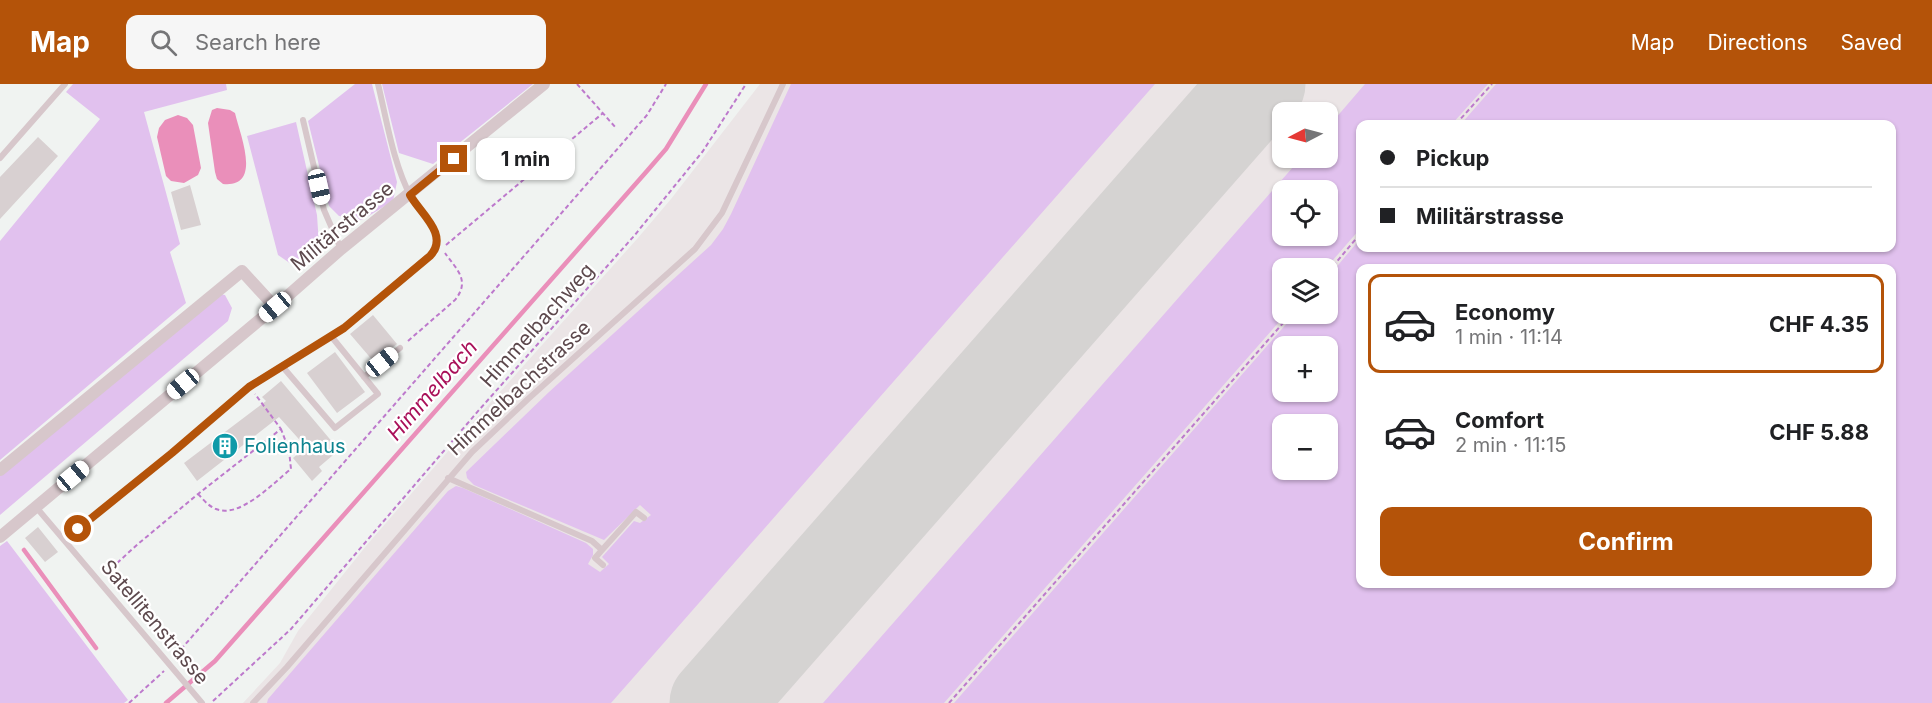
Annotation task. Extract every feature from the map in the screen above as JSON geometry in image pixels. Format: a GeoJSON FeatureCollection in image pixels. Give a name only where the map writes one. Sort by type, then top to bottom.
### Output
{"type":"FeatureCollection","features":[{"type":"Feature","properties":{"kind":"street","name":"Militärstrasse"},"geometry":{"type":"LineString","coordinates":[[0,537],[341,249],[544,84]]}},
{"type":"Feature","properties":{"kind":"street"},"geometry":{"type":"LineString","coordinates":[[0,470],[242,271],[275,307]]}},
{"type":"Feature","properties":{"kind":"lane"},"geometry":{"type":"LineString","coordinates":[[0,158],[65,84]]}},
{"type":"Feature","properties":{"kind":"lane"},"geometry":{"type":"LineString","coordinates":[[64,540],[249,387],[344,328],[436,250],[436,232],[410,195],[397,161],[378,84]]}},
{"type":"Feature","properties":{"kind":"lane","name":"Himmelbachstrasse"},"geometry":{"type":"LineString","coordinates":[[253,703],[287,667],[472,452],[695,249],[722,213],[783,84]]}},
{"type":"Feature","properties":{"kind":"lane"},"geometry":{"type":"LineString","coordinates":[[303,120],[324,210],[341,249]]}},
{"type":"Feature","properties":{"kind":"lane"},"geometry":{"type":"LineString","coordinates":[[282,366],[335,428],[378,394],[331,336]]}},
{"type":"Feature","properties":{"kind":"lane"},"geometry":{"type":"LineString","coordinates":[[364,377],[400,348]]}},
{"type":"Feature","properties":{"kind":"lane"},"geometry":{"type":"LineString","coordinates":[[448,478],[592,541],[602,550]]}},
{"type":"Feature","properties":{"kind":"lane","name":"Satellitenstrasse"},"geometry":{"type":"LineString","coordinates":[[36,507],[201,702]]}},
{"type":"Feature","properties":{"kind":"lane"},"geometry":{"type":"LineString","coordinates":[[603,565],[595,558],[636,512],[644,518]]}},
{"type":"Feature","properties":{"kind":"path"},"geometry":{"type":"LineString","coordinates":[[577,84],[616,128]]}},
{"type":"Feature","properties":{"kind":"path"},"geometry":{"type":"LineString","coordinates":[[129,703],[173,668],[177,653],[647,115],[666,84]]}},
{"type":"Feature","properties":{"kind":"path","name":"Himmelbachweg"},"geometry":{"type":"LineString","coordinates":[[210,703],[291,629],[479,410],[634,236],[703,151],[746,84]]}},
{"type":"Feature","properties":{"kind":"path"},"geometry":{"type":"LineString","coordinates":[[1460,120],[1492,84]]}},
{"type":"Feature","properties":{"kind":"path"},"geometry":{"type":"LineString","coordinates":[[400,348],[461,293],[462,279],[442,248],[603,113]]}},
{"type":"Feature","properties":{"kind":"path"},"geometry":{"type":"LineString","coordinates":[[1338,260],[1356,239]]}},
{"type":"Feature","properties":{"kind":"path"},"geometry":{"type":"LineString","coordinates":[[949,703],[1282,324]]}},
{"type":"Feature","properties":{"kind":"path"},"geometry":{"type":"LineString","coordinates":[[198,494],[217,510],[230,511],[243,507],[291,469],[289,450],[281,429],[249,387]]}},
{"type":"Feature","properties":{"kind":"path"},"geometry":{"type":"LineString","coordinates":[[98,580],[198,494],[281,429]]}},
{"type":"Feature","properties":{"kind":"shaded area"},"geometry":{"type":"Polygon","coordinates":[[[73,84],[226,84],[227,90],[144,112],[180,244],[170,252],[186,303],[0,460],[0,241],[100,119],[66,92],[73,84]]]}},
{"type":"Feature","properties":{"kind":"shaded area"},"geometry":{"type":"Polygon","coordinates":[[[355,84],[372,84],[397,182],[393,201],[362,220],[339,216],[329,206],[308,121],[355,84]]]}},
{"type":"Feature","properties":{"kind":"shaded area"},"geometry":{"type":"Polygon","coordinates":[[[382,84],[533,84],[433,164],[399,153],[382,84]]]}},
{"type":"Feature","properties":{"kind":"shaded area"},"geometry":{"type":"Polygon","coordinates":[[[760,84],[1932,84],[1932,703],[243,703],[280,663],[298,631],[366,546],[671,199],[760,84]]]}},
{"type":"Feature","properties":{"kind":"shaded area"},"geometry":{"type":"Polygon","coordinates":[[[791,84],[1155,84],[611,703],[267,703],[268,699],[448,491],[456,486],[586,543],[593,549],[593,555],[588,564],[600,572],[609,564],[602,557],[634,521],[640,523],[651,515],[640,505],[604,540],[474,485],[467,478],[466,472],[549,392],[711,245],[731,214],[791,84]]]}},
{"type":"Feature","properties":{"kind":"shaded area"},"geometry":{"type":"Polygon","coordinates":[[[1365,84],[1488,84],[1456,120],[1356,120],[1356,234],[1335,258],[1272,258],[1272,324],[1277,324],[944,703],[823,703],[1272,191],[1272,246],[1338,246],[1338,180],[1282,180],[1292,168],[1338,168],[1338,115],[1365,84]]]}},
{"type":"Feature","properties":{"kind":"shaded area"},"geometry":{"type":"Polygon","coordinates":[[[1496,84],[1932,84],[1932,703],[954,703],[1272,340],[1272,402],[1338,402],[1338,336],[1276,336],[1286,324],[1338,324],[1338,265],[1356,244],[1356,252],[1896,252],[1896,120],[1464,120],[1496,84]]]}},
{"type":"Feature","properties":{"kind":"shaded area"},"geometry":{"type":"Polygon","coordinates":[[[217,108],[235,113],[244,146],[246,169],[242,178],[235,183],[223,184],[217,179],[215,172],[208,123],[212,110],[217,108]]]}},
{"type":"Feature","properties":{"kind":"shaded area"},"geometry":{"type":"Polygon","coordinates":[[[178,115],[187,118],[193,125],[201,168],[198,175],[184,183],[171,181],[166,176],[157,137],[159,128],[165,120],[178,115]]]}},
{"type":"Feature","properties":{"kind":"shaded area"},"geometry":{"type":"Polygon","coordinates":[[[296,122],[317,215],[319,245],[309,263],[294,266],[278,255],[247,136],[296,122]]]}},
{"type":"Feature","properties":{"kind":"shaded area"},"geometry":{"type":"Polygon","coordinates":[[[211,292],[225,295],[232,308],[228,321],[0,515],[0,470],[211,292]]]}},
{"type":"Feature","properties":{"kind":"shaded area"},"geometry":{"type":"Polygon","coordinates":[[[7,541],[128,700],[124,703],[0,703],[0,546],[7,541]]]}},
{"type":"Feature","properties":{"kind":"building"},"geometry":{"type":"Polygon","coordinates":[[[38,137],[58,156],[0,219],[0,177],[38,137]]]}},
{"type":"Feature","properties":{"kind":"building"},"geometry":{"type":"Polygon","coordinates":[[[190,185],[201,225],[181,230],[171,192],[190,185]]]}},
{"type":"Feature","properties":{"kind":"building"},"geometry":{"type":"Polygon","coordinates":[[[373,315],[397,344],[374,362],[350,334],[373,315]]]}},
{"type":"Feature","properties":{"kind":"building"},"geometry":{"type":"Polygon","coordinates":[[[335,352],[365,392],[337,413],[307,373],[335,352]]]}},
{"type":"Feature","properties":{"kind":"building"},"geometry":{"type":"Polygon","coordinates":[[[281,381],[339,450],[319,467],[322,471],[312,481],[293,458],[306,447],[279,417],[197,481],[184,463],[266,401],[262,397],[281,381]]]}},
{"type":"Feature","properties":{"kind":"building"},"geometry":{"type":"Polygon","coordinates":[[[38,527],[58,552],[45,562],[25,538],[38,527]]]}},
{"type":"Feature","properties":{"kind":"waterway","name":"Himmelbach"},"geometry":{"type":"LineString","coordinates":[[166,703],[215,661],[647,171],[666,149],[706,84]]}},
{"type":"Feature","properties":{"kind":"waterway"},"geometry":{"type":"LineString","coordinates":[[24,550],[96,648]]}},
{"type":"Feature","properties":{"kind":"runway"},"geometry":{"type":"LineString","coordinates":[[716,703],[1259,84]]}},
{"type":"Feature","properties":{"kind":"place","name":"Folienhaus"},"geometry":{"type":"Point","coordinates":[225,446]}},
{"type":"Feature","properties":{"kind":"route"},"geometry":{"type":"LineString","coordinates":[[78,529],[249,387],[344,328],[430,256],[436,250],[436,232],[410,195],[454,159]]}}]}
